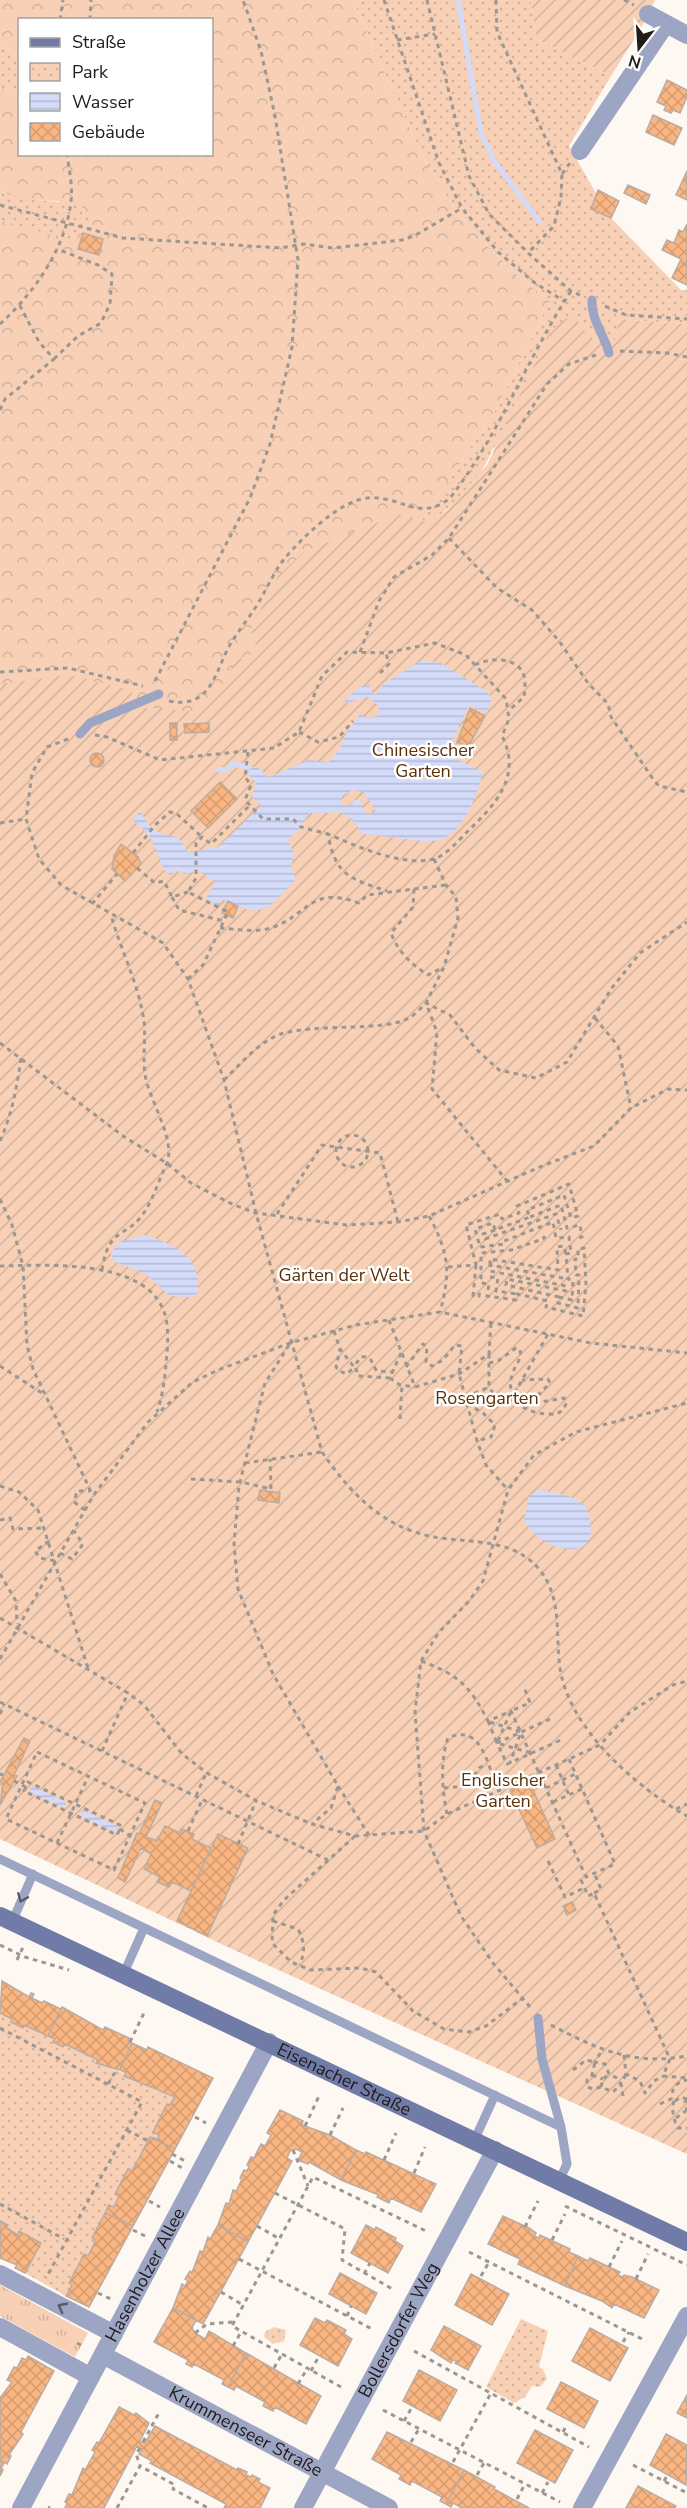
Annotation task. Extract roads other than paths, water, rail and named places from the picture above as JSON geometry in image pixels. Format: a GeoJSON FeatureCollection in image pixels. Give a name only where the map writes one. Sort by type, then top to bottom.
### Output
{"type":"FeatureCollection","features":[{"type":"Feature","properties":{"kind":"street"},"geometry":{"type":"LineString","coordinates":[[648,14],[687,36]]}},
{"type":"Feature","properties":{"kind":"street"},"geometry":{"type":"LineString","coordinates":[[580,151],[666,24]]}},
{"type":"Feature","properties":{"kind":"street","name":"Eisenacher Straße"},"geometry":{"type":"LineString","coordinates":[[6,1919],[687,2242]]}},
{"type":"Feature","properties":{"kind":"street","name":"Hasenholzer Allee"},"geometry":{"type":"LineString","coordinates":[[21,2508],[269,2042]]}},
{"type":"Feature","properties":{"kind":"street","name":"Bollersdorfer Weg"},"geometry":{"type":"LineString","coordinates":[[303,2508],[495,2150]]}},
{"type":"Feature","properties":{"kind":"street"},"geometry":{"type":"LineString","coordinates":[[0,2274],[114,2334]]}},
{"type":"Feature","properties":{"kind":"street"},"geometry":{"type":"LineString","coordinates":[[582,2508],[687,2316]]}},
{"type":"Feature","properties":{"kind":"street"},"geometry":{"type":"LineString","coordinates":[[0,2327],[91,2377]]}},
{"type":"Feature","properties":{"kind":"street","name":"Krummenseer Straße"},"geometry":{"type":"LineString","coordinates":[[103,2355],[389,2508]]}},
{"type":"Feature","properties":{"kind":"lane"},"geometry":{"type":"LineString","coordinates":[[592,300],[591,313],[609,353]]}},
{"type":"Feature","properties":{"kind":"lane"},"geometry":{"type":"LineString","coordinates":[[80,734],[90,723],[159,694]]}},
{"type":"Feature","properties":{"kind":"lane"},"geometry":{"type":"LineString","coordinates":[[0,1859],[561,2127]]}},
{"type":"Feature","properties":{"kind":"lane"},"geometry":{"type":"LineString","coordinates":[[6,1919],[33,1874]]}},
{"type":"Feature","properties":{"kind":"lane"},"geometry":{"type":"LineString","coordinates":[[123,1975],[144,1928]]}},
{"type":"Feature","properties":{"kind":"lane"},"geometry":{"type":"LineString","coordinates":[[538,2018],[542,2059],[561,2127],[567,2164],[559,2181]]}},
{"type":"Feature","properties":{"kind":"lane"},"geometry":{"type":"LineString","coordinates":[[474,2140],[495,2095]]}},
{"type":"Feature","properties":{"kind":"water"},"geometry":{"type":"Polygon","coordinates":[[[422,660],[441,663],[486,691],[492,699],[487,713],[469,705],[446,754],[483,772],[472,805],[459,826],[450,834],[441,839],[429,841],[363,834],[345,814],[309,813],[301,827],[288,840],[294,854],[291,868],[296,879],[271,904],[256,910],[247,909],[222,899],[218,906],[206,899],[215,882],[199,871],[184,874],[175,870],[171,876],[164,870],[150,836],[133,820],[141,810],[150,826],[165,835],[178,837],[188,852],[218,847],[261,806],[252,796],[256,783],[248,774],[249,767],[257,767],[269,777],[309,760],[328,762],[338,752],[347,731],[360,714],[368,718],[378,716],[379,706],[368,697],[346,703],[344,700],[360,687],[369,685],[373,694],[376,695],[383,684],[422,660]],[[352,790],[342,796],[340,803],[349,806],[355,799],[361,801],[365,812],[370,814],[376,811],[363,792],[352,790]]]}},
{"type":"Feature","properties":{"kind":"water"},"geometry":{"type":"Polygon","coordinates":[[[145,1235],[166,1243],[184,1254],[195,1269],[198,1293],[193,1297],[170,1296],[146,1274],[113,1261],[111,1253],[119,1242],[145,1235]]]}},
{"type":"Feature","properties":{"kind":"water"},"geometry":{"type":"Polygon","coordinates":[[[538,1490],[564,1495],[584,1505],[589,1515],[591,1532],[589,1540],[584,1545],[578,1548],[561,1548],[544,1541],[531,1530],[524,1521],[529,1496],[538,1490]]]}},
{"type":"Feature","properties":{"kind":"water"},"geometry":{"type":"Polygon","coordinates":[[[32,1786],[66,1802],[64,1808],[29,1792],[32,1786]]]}},
{"type":"Feature","properties":{"kind":"water"},"geometry":{"type":"Polygon","coordinates":[[[83,1810],[117,1826],[115,1832],[80,1816],[83,1810]]]}},
{"type":"Feature","properties":{"kind":"waterway"},"geometry":{"type":"LineString","coordinates":[[458,0],[481,133],[494,161],[540,222]]}},
{"type":"Feature","properties":{"kind":"waterway"},"geometry":{"type":"LineString","coordinates":[[218,770],[228,769],[232,764],[249,767]]}},
{"type":"Feature","properties":{"kind":"park label","name":"Chinesischer Garten"},"geometry":{"type":"Point","coordinates":[423,760]}},
{"type":"Feature","properties":{"kind":"park label","name":"Gärten der Welt"},"geometry":{"type":"Point","coordinates":[344,1275]}},
{"type":"Feature","properties":{"kind":"park label","name":"Rosengarten"},"geometry":{"type":"Point","coordinates":[487,1398]}},
{"type":"Feature","properties":{"kind":"park label","name":"Englischer Garten"},"geometry":{"type":"Point","coordinates":[503,1790]}}]}
